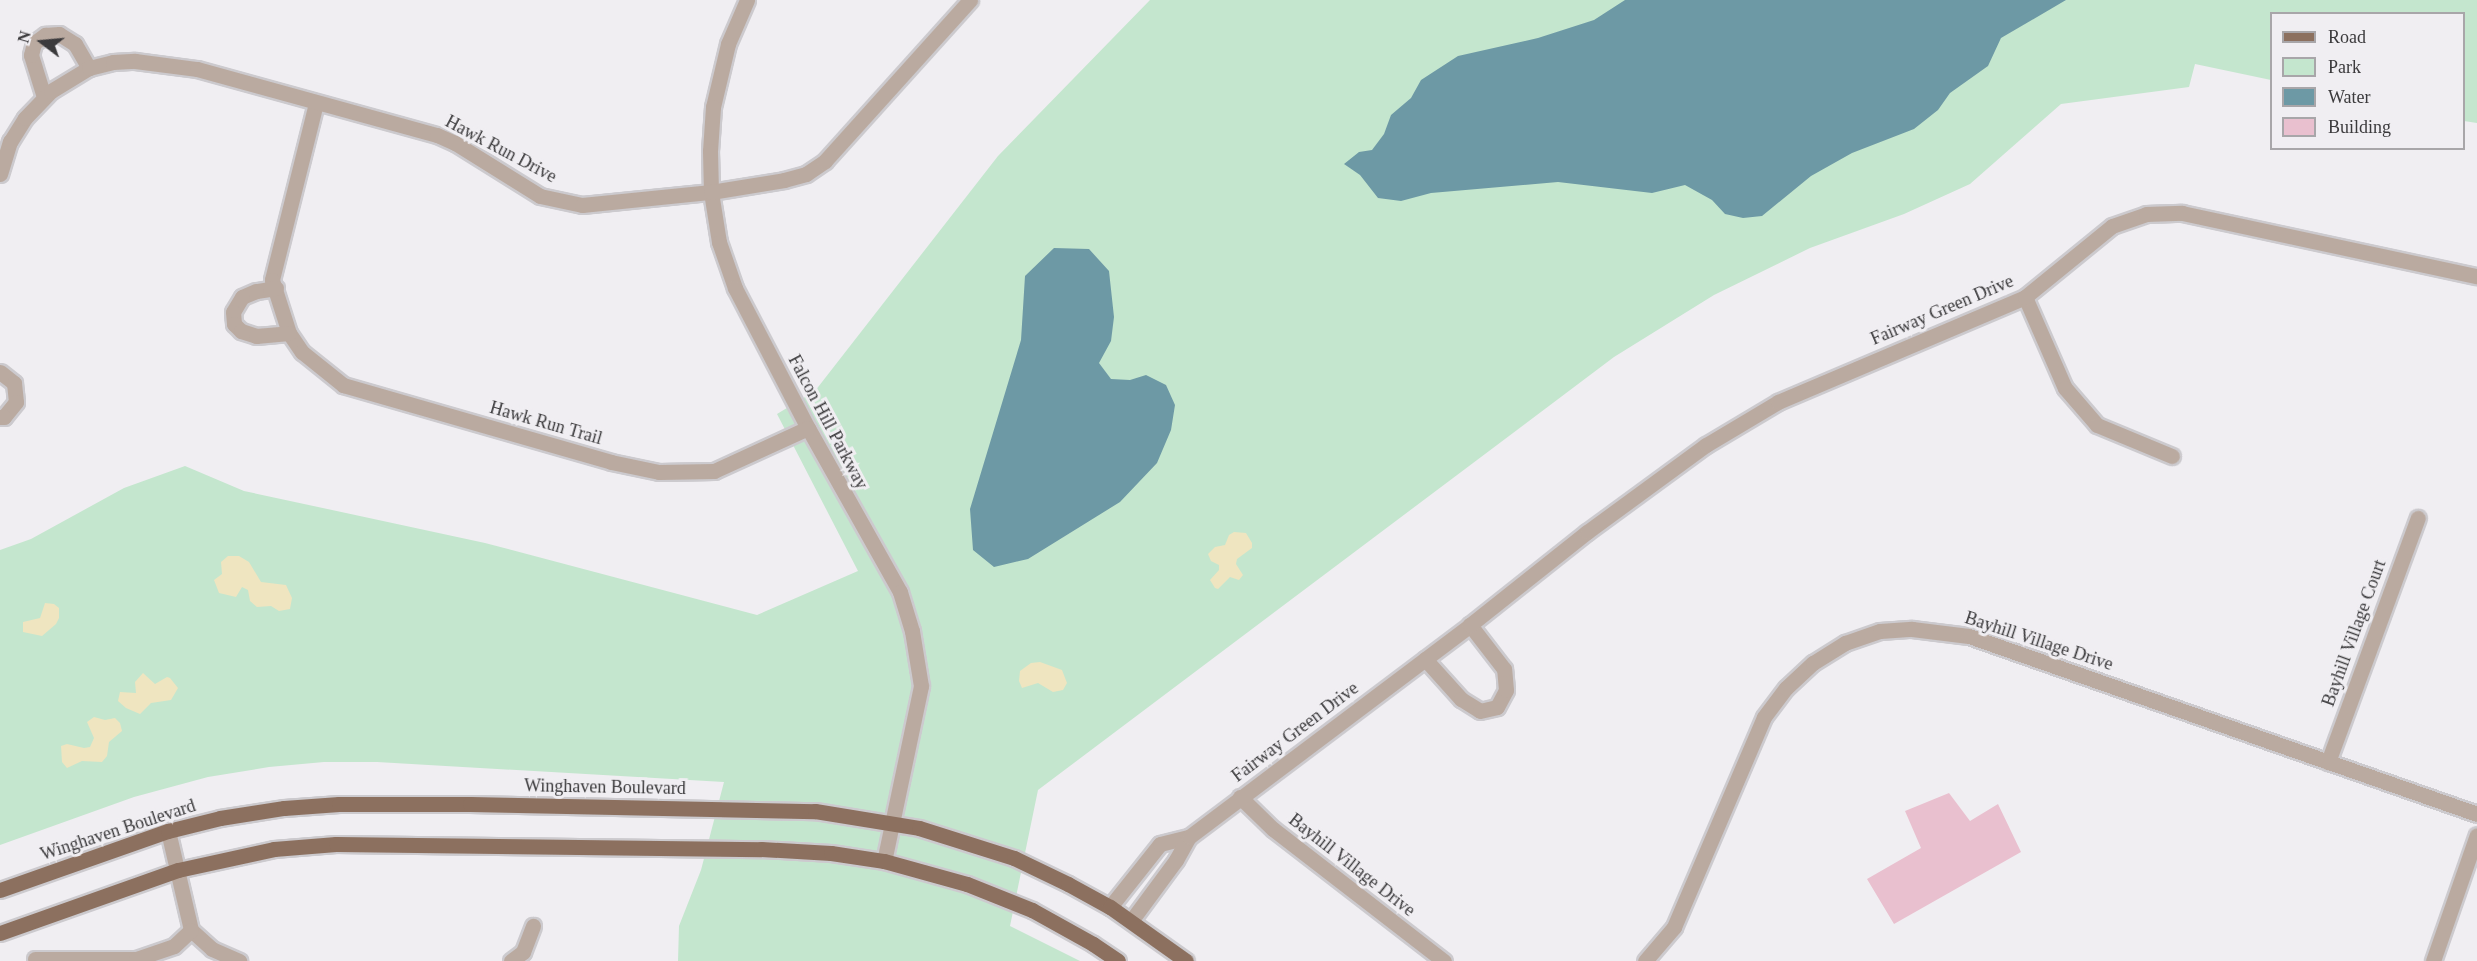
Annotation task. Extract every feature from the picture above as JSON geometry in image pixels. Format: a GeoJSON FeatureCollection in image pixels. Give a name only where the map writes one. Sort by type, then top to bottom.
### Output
{"type":"FeatureCollection","features":[{"type":"Feature","properties":{"kind":"main road","name":"Winghaven Boulevard"},"geometry":{"type":"LineString","coordinates":[[0,890],[168,831],[220,818],[274,809],[339,804],[775,808],[850,814],[892,822],[960,839],[1014,858],[1110,907],[1186,961]]}},
{"type":"Feature","properties":{"kind":"main road"},"geometry":{"type":"LineString","coordinates":[[0,933],[178,870],[274,849],[336,844],[761,849],[831,853],[884,861],[968,884],[1032,910],[1093,944],[1118,961]]}},
{"type":"Feature","properties":{"kind":"street","name":"Falcon Hill Parkway"},"geometry":{"type":"LineString","coordinates":[[747,0],[728,44],[713,106],[710,151],[711,192],[719,242],[735,288],[808,428],[900,592],[912,631],[921,686],[884,861]]}},
{"type":"Feature","properties":{"kind":"street","name":"Hawk Run Drive"},"geometry":{"type":"LineString","coordinates":[[0,174],[10,142],[25,118],[44,97],[89,68],[113,62],[135,61],[197,69],[437,135],[455,143],[540,196],[582,206],[711,192],[784,180],[806,174],[825,161],[970,0]]}},
{"type":"Feature","properties":{"kind":"street"},"geometry":{"type":"LineString","coordinates":[[44,97],[36,77],[32,55],[34,43],[45,35],[59,34],[75,44],[89,68]]}},
{"type":"Feature","properties":{"kind":"street","name":"Hawk Run Trail"},"geometry":{"type":"LineString","coordinates":[[316,103],[272,280],[290,333],[302,352],[343,385],[611,462],[659,472],[714,471],[808,428]]}},
{"type":"Feature","properties":{"kind":"street","name":"Fairway Green Drive"},"geometry":{"type":"LineString","coordinates":[[1131,921],[1190,837],[1240,796],[1470,625],[1587,532],[1688,459],[1778,402],[2025,297],[2112,226],[2146,214],[2182,213],[2477,276]]}},
{"type":"Feature","properties":{"kind":"street"},"geometry":{"type":"LineString","coordinates":[[276,288],[256,291],[242,297],[233,312],[234,324],[241,331],[256,336],[290,333]]}},
{"type":"Feature","properties":{"kind":"street"},"geometry":{"type":"LineString","coordinates":[[2025,297],[2065,388],[2097,425],[2172,456]]}},
{"type":"Feature","properties":{"kind":"street"},"geometry":{"type":"LineString","coordinates":[[0,372],[14,383],[16,402],[4,417],[0,417]]}},
{"type":"Feature","properties":{"kind":"street","name":"Bayhill Village Court"},"geometry":{"type":"LineString","coordinates":[[2328,762],[2418,518]]}},
{"type":"Feature","properties":{"kind":"street"},"geometry":{"type":"LineString","coordinates":[[1425,659],[1461,699],[1480,711],[1497,707],[1506,690],[1504,669],[1470,625]]}},
{"type":"Feature","properties":{"kind":"street","name":"Bayhill Village Drive"},"geometry":{"type":"LineString","coordinates":[[1645,961],[1674,927],[1764,717],[1786,688],[1813,663],[1845,644],[1880,632],[1941,630],[1969,636],[2477,814]]}},
{"type":"Feature","properties":{"kind":"street","name":"Bayhill Village Drive"},"geometry":{"type":"LineString","coordinates":[[1240,796],[1273,829],[1444,961]]}},
{"type":"Feature","properties":{"kind":"street"},"geometry":{"type":"LineString","coordinates":[[168,831],[191,930],[212,949],[239,961]]}},
{"type":"Feature","properties":{"kind":"street"},"geometry":{"type":"LineString","coordinates":[[2433,961],[2477,835]]}},
{"type":"Feature","properties":{"kind":"street","name":"Fairway Green Drive"},"geometry":{"type":"LineString","coordinates":[[1110,907],[1160,844],[1190,837]]}},
{"type":"Feature","properties":{"kind":"street"},"geometry":{"type":"LineString","coordinates":[[511,961],[523,952],[533,926]]}},
{"type":"Feature","properties":{"kind":"street"},"geometry":{"type":"LineString","coordinates":[[35,959],[136,959],[174,946],[191,930]]}},
{"type":"Feature","properties":{"kind":"green space"},"geometry":{"type":"Polygon","coordinates":[[[1150,0],[2477,0],[2477,123],[2465,121],[2465,12],[2270,12],[2270,80],[2195,64],[2189,87],[2061,104],[1970,184],[1904,214],[1810,248],[1714,295],[1614,357],[1038,790],[1010,926],[1080,961],[678,961],[679,926],[701,870],[724,782],[377,762],[324,762],[269,767],[208,777],[134,797],[0,845],[0,550],[31,539],[124,488],[185,466],[244,491],[485,543],[757,615],[858,571],[777,414],[815,391],[998,156],[1150,0]]]}},
{"type":"Feature","properties":{"kind":"sand"},"geometry":{"type":"Polygon","coordinates":[[[1234,532],[1246,533],[1252,543],[1252,548],[1237,559],[1236,564],[1243,575],[1239,580],[1230,577],[1218,589],[1210,580],[1219,570],[1219,565],[1211,561],[1208,554],[1215,547],[1225,545],[1229,535],[1234,532]]]}},
{"type":"Feature","properties":{"kind":"sand"},"geometry":{"type":"Polygon","coordinates":[[[228,556],[239,556],[249,562],[261,582],[286,585],[292,598],[290,609],[279,611],[271,606],[257,607],[250,601],[248,590],[242,587],[236,597],[219,593],[214,580],[222,574],[221,562],[228,556]]]}},
{"type":"Feature","properties":{"kind":"sand"},"geometry":{"type":"Polygon","coordinates":[[[45,603],[54,604],[59,608],[59,618],[56,624],[42,636],[23,632],[23,622],[40,618],[45,603]]]}},
{"type":"Feature","properties":{"kind":"sand"},"geometry":{"type":"Polygon","coordinates":[[[1040,662],[1062,670],[1067,683],[1063,690],[1053,692],[1038,683],[1022,688],[1019,681],[1020,671],[1031,663],[1040,662]]]}},
{"type":"Feature","properties":{"kind":"sand"},"geometry":{"type":"Polygon","coordinates":[[[143,673],[155,684],[167,677],[170,678],[178,688],[171,700],[151,703],[140,714],[126,708],[118,701],[120,692],[136,693],[135,682],[143,673]]]}},
{"type":"Feature","properties":{"kind":"sand"},"geometry":{"type":"Polygon","coordinates":[[[94,717],[105,720],[115,718],[120,723],[122,731],[109,742],[107,756],[102,762],[82,761],[67,768],[62,762],[61,746],[67,744],[90,747],[94,738],[87,722],[94,717]]]}},
{"type":"Feature","properties":{"kind":"water"},"geometry":{"type":"Polygon","coordinates":[[[1625,0],[2066,0],[2001,38],[1988,66],[1950,93],[1938,110],[1914,129],[1852,153],[1811,176],[1762,216],[1743,218],[1725,214],[1712,200],[1685,185],[1652,193],[1558,182],[1431,193],[1401,201],[1378,198],[1360,175],[1344,164],[1359,152],[1372,150],[1384,134],[1391,115],[1411,98],[1421,80],[1458,56],[1538,38],[1594,20],[1625,0]]]}},
{"type":"Feature","properties":{"kind":"water"},"geometry":{"type":"Polygon","coordinates":[[[1054,248],[1089,249],[1109,271],[1114,317],[1111,341],[1099,363],[1111,379],[1130,380],[1146,375],[1166,385],[1175,405],[1171,430],[1157,463],[1120,502],[1028,559],[994,567],[973,550],[970,509],[1021,340],[1025,276],[1054,248]]]}},
{"type":"Feature","properties":{"kind":"building"},"geometry":{"type":"Polygon","coordinates":[[[1949,793],[1970,821],[1998,804],[2021,852],[1894,924],[1867,879],[1921,848],[1905,811],[1949,793]]]}}]}
